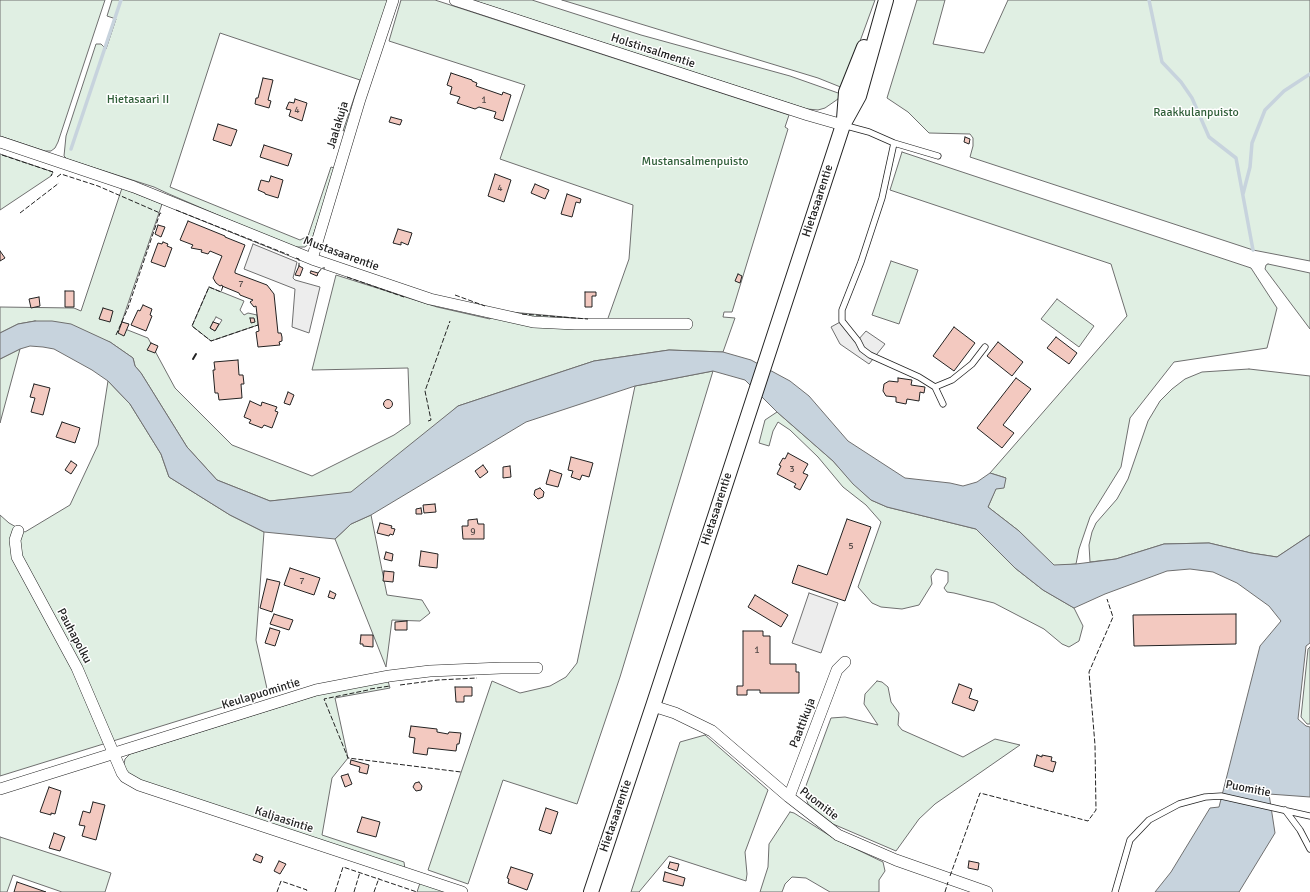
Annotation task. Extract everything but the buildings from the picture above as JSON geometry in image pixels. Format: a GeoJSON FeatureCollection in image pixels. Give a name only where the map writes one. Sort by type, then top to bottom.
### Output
{"type":"FeatureCollection","features":[{"type":"Feature","properties":{"kind":"street","name":"Jaalakuja"},"geometry":{"type":"LineString","coordinates":[[312,259],[360,99],[393,0]]}},
{"type":"Feature","properties":{"kind":"street","name":"Holstinsalmentie"},"geometry":{"type":"LineString","coordinates":[[455,0],[808,115],[843,125]]}},
{"type":"Feature","properties":{"kind":"street","name":"Hietasaarentie"},"geometry":{"type":"LineString","coordinates":[[591,892],[843,125],[859,96],[884,0]]}},
{"type":"Feature","properties":{"kind":"street","name":"Mustasaarentie"},"geometry":{"type":"LineString","coordinates":[[0,142],[134,187],[312,259],[430,299],[533,322],[575,324],[687,324]]}},
{"type":"Feature","properties":{"kind":"street","name":"Pauhapolku"},"geometry":{"type":"LineString","coordinates":[[18,530],[15,540],[17,557],[77,668],[113,754]]}},
{"type":"Feature","properties":{"kind":"street","name":"Paattikuja"},"geometry":{"type":"LineString","coordinates":[[789,797],[837,670],[845,662]]}},
{"type":"Feature","properties":{"kind":"street","name":"Keulapuomintie"},"geometry":{"type":"LineString","coordinates":[[0,789],[62,768],[113,754],[316,690],[389,676],[430,671],[537,668]]}},
{"type":"Feature","properties":{"kind":"street","name":"Puomitie"},"geometry":{"type":"LineString","coordinates":[[653,706],[675,713],[712,731],[789,797],[838,835],[896,860],[987,892]]}},
{"type":"Feature","properties":{"kind":"street","name":"Kaljaasintie"},"geometry":{"type":"LineString","coordinates":[[113,754],[125,777],[139,785],[462,892]]}},
{"type":"Feature","properties":{"kind":"lane"},"geometry":{"type":"LineString","coordinates":[[843,125],[869,132],[894,143],[938,156]]}},
{"type":"Feature","properties":{"kind":"lane"},"geometry":{"type":"LineString","coordinates":[[894,143],[882,198],[861,262],[842,310],[842,321],[858,341],[862,349],[870,356],[918,377],[935,387],[943,404]]}},
{"type":"Feature","properties":{"kind":"lane"},"geometry":{"type":"LineString","coordinates":[[935,387],[952,380],[972,364],[985,347]]}},
{"type":"Feature","properties":{"kind":"lane","name":"Puomitie"},"geometry":{"type":"LineString","coordinates":[[1115,892],[1130,840],[1149,820],[1180,804],[1205,797],[1221,796],[1272,806],[1310,816]]}},
{"type":"Feature","properties":{"kind":"lane"},"geometry":{"type":"LineString","coordinates":[[1285,810],[1300,830],[1310,849]]}},
{"type":"Feature","properties":{"kind":"green space"},"geometry":{"type":"Polygon","coordinates":[[[0,0],[105,0],[58,142],[55,148],[51,151],[45,151],[0,136],[0,0]]]}},
{"type":"Feature","properties":{"kind":"green space","name":"Hietasaari II"},"geometry":{"type":"Polygon","coordinates":[[[112,0],[389,0],[348,129],[343,131],[360,80],[220,33],[170,187],[300,240],[308,236],[331,167],[334,168],[335,170],[311,242],[305,247],[292,247],[154,187],[67,159],[64,156],[66,136],[96,44],[101,44],[106,49],[116,19],[107,16],[112,0]]]}},
{"type":"Feature","properties":{"kind":"green space","name":"Mustansalmenpuisto"},"geometry":{"type":"Polygon","coordinates":[[[401,0],[435,0],[789,115],[785,127],[788,129],[732,312],[724,312],[723,317],[735,318],[723,352],[669,350],[594,361],[458,406],[411,448],[351,493],[270,501],[217,480],[187,447],[141,373],[135,366],[133,358],[110,342],[35,321],[18,324],[0,333],[0,307],[74,308],[81,311],[122,188],[162,204],[120,327],[148,338],[175,388],[232,445],[312,476],[394,435],[410,424],[408,368],[312,370],[336,275],[437,307],[490,319],[494,309],[500,311],[607,321],[629,259],[633,205],[500,159],[525,85],[389,41],[401,0]]]}},
{"type":"Feature","properties":{"kind":"green space"},"geometry":{"type":"Polygon","coordinates":[[[472,0],[532,0],[641,35],[790,76],[841,94],[838,99],[825,108],[818,110],[807,109],[472,0]]]}},
{"type":"Feature","properties":{"kind":"green space"},"geometry":{"type":"Polygon","coordinates":[[[562,0],[875,0],[843,88],[818,78],[562,0]]]}},
{"type":"Feature","properties":{"kind":"green space","name":"Raakkulanpuisto"},"geometry":{"type":"Polygon","coordinates":[[[917,0],[945,0],[933,44],[984,53],[1008,0],[1310,0],[1310,261],[1253,250],[970,157],[973,146],[973,138],[970,134],[929,133],[908,112],[887,98],[917,0]]]}},
{"type":"Feature","properties":{"kind":"green space"},"geometry":{"type":"Polygon","coordinates":[[[902,152],[1251,268],[1277,308],[1267,348],[1174,362],[1130,418],[1121,467],[1090,517],[1079,549],[1076,564],[1054,566],[1019,531],[988,507],[996,488],[1006,478],[990,473],[1127,316],[1111,264],[890,190],[902,152]]]}},
{"type":"Feature","properties":{"kind":"green space"},"geometry":{"type":"Polygon","coordinates":[[[0,154],[53,172],[51,176],[0,210],[0,154]]]}},
{"type":"Feature","properties":{"kind":"green space"},"geometry":{"type":"Polygon","coordinates":[[[891,261],[918,270],[899,324],[872,315],[891,261]]]}},
{"type":"Feature","properties":{"kind":"green space"},"geometry":{"type":"Polygon","coordinates":[[[1268,264],[1310,273],[1310,329],[1265,269],[1266,265],[1268,264]]]}},
{"type":"Feature","properties":{"kind":"green space"},"geometry":{"type":"Polygon","coordinates":[[[209,287],[244,301],[240,310],[244,315],[248,313],[257,315],[258,325],[211,341],[192,326],[209,287]],[[216,317],[210,328],[215,331],[222,320],[216,317]]]}},
{"type":"Feature","properties":{"kind":"green space"},"geometry":{"type":"Polygon","coordinates":[[[1057,299],[1094,326],[1079,347],[1041,319],[1057,299]]]}},
{"type":"Feature","properties":{"kind":"green space"},"geometry":{"type":"Polygon","coordinates":[[[20,349],[0,423],[0,359],[20,349]]]}},
{"type":"Feature","properties":{"kind":"green space"},"geometry":{"type":"Polygon","coordinates":[[[1249,369],[1310,376],[1310,535],[1277,557],[1251,553],[1209,543],[1164,544],[1116,559],[1090,562],[1089,545],[1092,532],[1096,523],[1117,499],[1128,479],[1148,421],[1160,401],[1185,379],[1202,372],[1249,369]]]}},
{"type":"Feature","properties":{"kind":"green space"},"geometry":{"type":"Polygon","coordinates":[[[713,371],[620,677],[577,804],[503,780],[468,884],[428,870],[492,681],[520,693],[550,686],[566,677],[577,663],[635,386],[713,371]]]}},
{"type":"Feature","properties":{"kind":"green space"},"geometry":{"type":"Polygon","coordinates":[[[108,381],[130,404],[161,454],[169,477],[230,515],[264,532],[256,640],[268,693],[0,776],[0,515],[9,523],[25,532],[70,505],[98,445],[108,381]]]}},
{"type":"Feature","properties":{"kind":"green space"},"geometry":{"type":"Polygon","coordinates":[[[777,412],[833,461],[871,500],[887,507],[976,529],[1015,568],[1043,590],[1074,608],[1083,626],[1079,641],[1069,647],[1062,644],[1044,629],[994,603],[947,592],[944,588],[948,582],[948,572],[936,569],[931,576],[932,584],[919,605],[902,609],[881,607],[872,603],[858,587],[881,522],[866,505],[843,487],[818,457],[790,430],[778,422],[773,431],[769,446],[759,443],[765,420],[777,412]]]}},
{"type":"Feature","properties":{"kind":"green space"},"geometry":{"type":"Polygon","coordinates":[[[371,515],[387,595],[422,600],[430,613],[420,621],[392,620],[386,667],[335,539],[351,524],[371,515]]]}},
{"type":"Feature","properties":{"kind":"green space"},"geometry":{"type":"Polygon","coordinates":[[[1310,647],[1310,724],[1307,724],[1301,717],[1308,649],[1310,647]]]}},
{"type":"Feature","properties":{"kind":"green space"},"geometry":{"type":"Polygon","coordinates":[[[388,681],[390,688],[335,698],[348,758],[332,778],[322,835],[404,862],[405,869],[135,780],[126,773],[124,764],[125,759],[130,754],[321,694],[388,681]]]}},
{"type":"Feature","properties":{"kind":"green space"},"geometry":{"type":"Polygon","coordinates":[[[877,681],[882,682],[888,687],[891,702],[899,713],[898,725],[902,730],[963,757],[995,739],[1020,745],[935,804],[919,819],[896,851],[833,824],[808,804],[804,791],[831,718],[845,717],[878,725],[864,704],[865,694],[877,681]]]}},
{"type":"Feature","properties":{"kind":"green space"},"geometry":{"type":"Polygon","coordinates":[[[705,735],[768,790],[745,852],[747,874],[746,881],[669,856],[639,892],[631,892],[680,742],[705,735]]]}},
{"type":"Feature","properties":{"kind":"green space"},"geometry":{"type":"Polygon","coordinates":[[[790,812],[794,813],[835,839],[883,862],[885,871],[879,880],[879,892],[830,892],[806,878],[792,877],[785,884],[782,892],[760,892],[768,867],[769,844],[790,812]]]}},
{"type":"Feature","properties":{"kind":"green space"},"geometry":{"type":"Polygon","coordinates":[[[0,837],[111,873],[105,892],[62,892],[13,875],[7,892],[0,892],[0,837]]]}},
{"type":"Feature","properties":{"kind":"green space"},"geometry":{"type":"Polygon","coordinates":[[[420,883],[446,892],[417,892],[420,883]]]}},
{"type":"Feature","properties":{"kind":"shaded area"},"geometry":{"type":"Polygon","coordinates":[[[253,244],[297,262],[293,278],[295,280],[320,287],[309,333],[292,327],[295,289],[244,269],[253,244]]]}},
{"type":"Feature","properties":{"kind":"shaded area"},"geometry":{"type":"Polygon","coordinates":[[[35,321],[52,321],[71,324],[110,342],[133,358],[135,366],[141,373],[187,447],[217,480],[270,501],[351,492],[458,406],[594,361],[669,350],[723,352],[751,360],[790,381],[809,396],[848,441],[905,478],[963,486],[977,482],[990,473],[1006,478],[1004,488],[996,489],[988,507],[1019,531],[1054,565],[1116,559],[1164,544],[1209,543],[1251,553],[1277,557],[1310,535],[1310,643],[1306,646],[1298,719],[1306,726],[1310,727],[1310,797],[1269,794],[1275,833],[1239,892],[1155,892],[1171,872],[1210,808],[1219,807],[1260,646],[1281,621],[1269,606],[1237,583],[1213,572],[1190,569],[1167,571],[1105,594],[1074,608],[1043,590],[1015,568],[976,529],[887,507],[871,500],[853,484],[833,461],[777,412],[745,380],[713,371],[635,386],[526,422],[371,515],[351,524],[335,539],[264,532],[230,515],[169,477],[161,454],[130,404],[108,381],[92,370],[54,349],[30,346],[20,349],[0,359],[0,333],[18,324],[35,321]]]}},
{"type":"Feature","properties":{"kind":"shaded area"},"geometry":{"type":"Polygon","coordinates":[[[842,321],[858,340],[866,331],[885,344],[869,364],[840,344],[831,327],[842,321]]]}},
{"type":"Feature","properties":{"kind":"shaded area"},"geometry":{"type":"Polygon","coordinates":[[[809,593],[838,603],[821,653],[792,643],[809,593]]]}},
{"type":"Feature","properties":{"kind":"waterway"},"geometry":{"type":"LineString","coordinates":[[71,149],[121,0]]}},
{"type":"Feature","properties":{"kind":"waterway"},"geometry":{"type":"LineString","coordinates":[[1149,0],[1162,62],[1181,82],[1192,98],[1209,137],[1236,158],[1253,250]]}},
{"type":"Feature","properties":{"kind":"waterway"},"geometry":{"type":"LineString","coordinates":[[1243,194],[1250,167],[1252,143],[1265,110],[1284,91],[1310,74]]}},
{"type":"Feature","properties":{"kind":"fence"},"geometry":{"type":"LineString","coordinates":[[2,155],[53,172],[51,176]]}},
{"type":"Feature","properties":{"kind":"fence"},"geometry":{"type":"LineString","coordinates":[[57,177],[61,174],[98,186],[160,213]]}},
{"type":"Feature","properties":{"kind":"fence"},"geometry":{"type":"LineString","coordinates":[[20,213],[59,183]]}},
{"type":"Feature","properties":{"kind":"fence"},"geometry":{"type":"LineString","coordinates":[[176,210],[289,255]]}},
{"type":"Feature","properties":{"kind":"fence"},"geometry":{"type":"LineString","coordinates":[[116,335],[128,308],[160,213],[163,214]]}},
{"type":"Feature","properties":{"kind":"fence"},"geometry":{"type":"LineString","coordinates":[[296,258],[299,259],[299,266]]}},
{"type":"Feature","properties":{"kind":"fence"},"geometry":{"type":"LineString","coordinates":[[318,273],[322,268],[325,268]]}},
{"type":"Feature","properties":{"kind":"fence"},"geometry":{"type":"LineString","coordinates":[[347,277],[404,297]]}},
{"type":"Feature","properties":{"kind":"fence"},"geometry":{"type":"LineString","coordinates":[[223,286],[221,292],[209,287],[192,326],[211,341],[258,325]]}},
{"type":"Feature","properties":{"kind":"fence"},"geometry":{"type":"LineString","coordinates":[[455,295],[485,306]]}},
{"type":"Feature","properties":{"kind":"fence"},"geometry":{"type":"LineString","coordinates":[[522,314],[588,319]]}},
{"type":"Feature","properties":{"kind":"fence"},"geometry":{"type":"LineString","coordinates":[[428,421],[431,420],[425,391],[450,321]]}},
{"type":"Feature","properties":{"kind":"fence"},"geometry":{"type":"LineString","coordinates":[[950,876],[980,793],[1088,821],[1096,810],[1095,745],[1089,672],[1113,617],[1107,599]]}},
{"type":"Feature","properties":{"kind":"fence"},"geometry":{"type":"LineString","coordinates":[[400,685],[438,680],[477,678]]}},
{"type":"Feature","properties":{"kind":"fence"},"geometry":{"type":"LineString","coordinates":[[370,689],[390,686]]}},
{"type":"Feature","properties":{"kind":"fence"},"geometry":{"type":"LineString","coordinates":[[368,690],[324,699],[348,758],[461,772]]}},
{"type":"Feature","properties":{"kind":"fence"},"geometry":{"type":"LineString","coordinates":[[335,892],[343,867],[417,892]]}},
{"type":"Feature","properties":{"kind":"fence"},"geometry":{"type":"LineString","coordinates":[[354,892],[360,872]]}},
{"type":"Feature","properties":{"kind":"fence"},"geometry":{"type":"LineString","coordinates":[[374,892],[379,878]]}},
{"type":"Feature","properties":{"kind":"fence"},"geometry":{"type":"LineString","coordinates":[[277,892],[281,881],[307,890],[306,892]]}},
{"type":"Feature","properties":{"kind":"fence"},"geometry":{"type":"LineString","coordinates":[[945,892],[948,882]]}},
{"type":"Feature","properties":{"kind":"wall"},"geometry":{"type":"LineString","coordinates":[[193,359],[196,354]]}}]}
